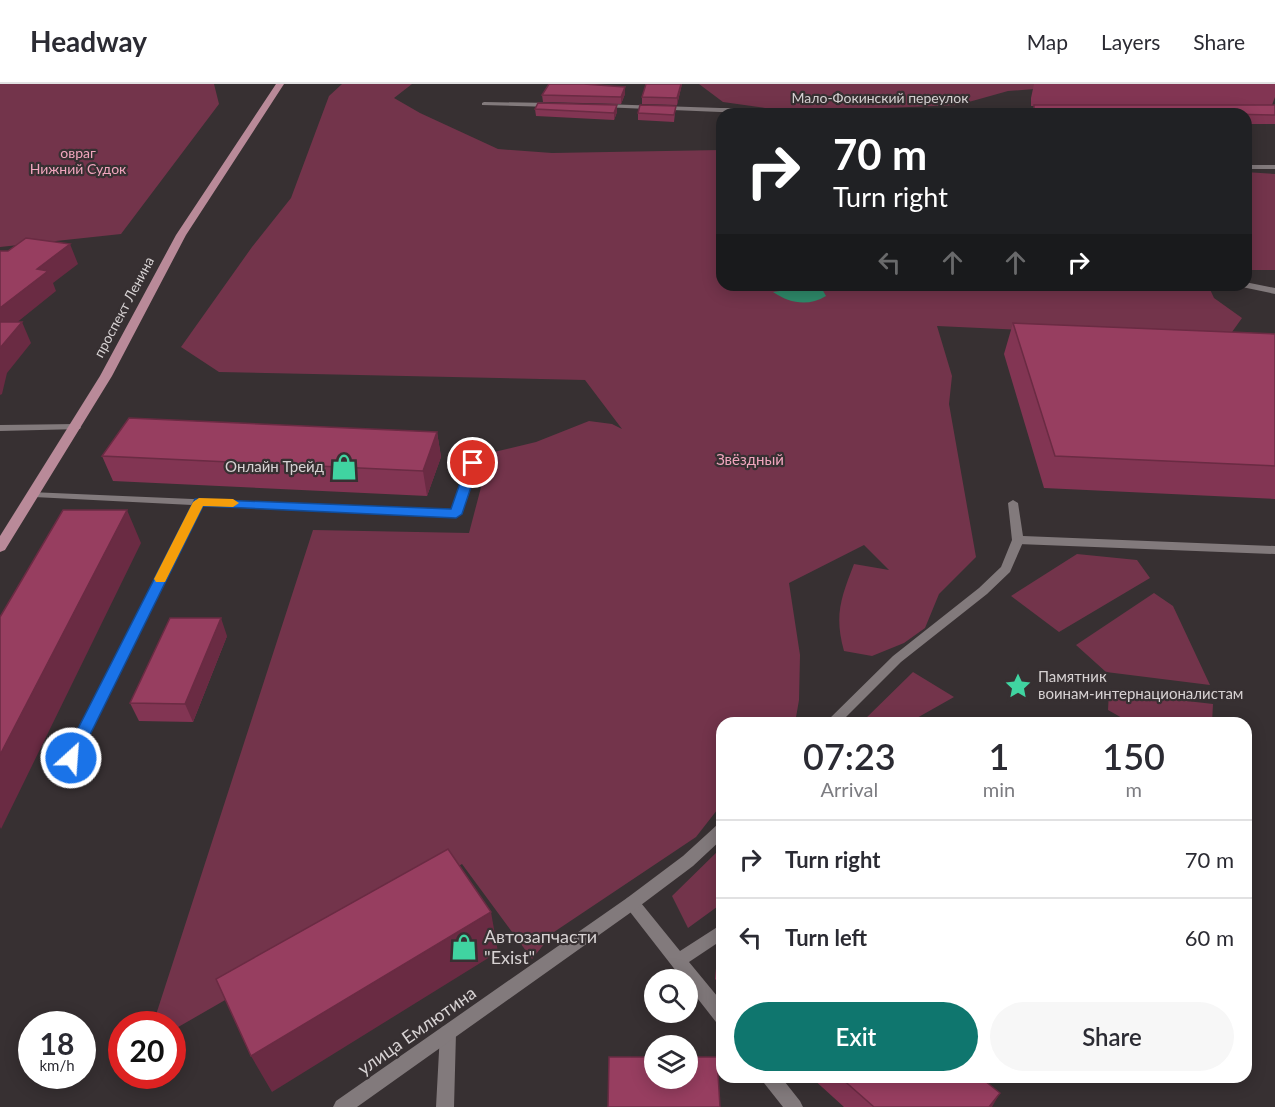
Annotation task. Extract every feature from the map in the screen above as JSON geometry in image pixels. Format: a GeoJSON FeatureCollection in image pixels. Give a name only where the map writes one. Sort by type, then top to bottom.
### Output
{"type":"FeatureCollection","features":[{"type":"Feature","properties":{"kind":"main road","name":"проспект Ленина"},"geometry":{"type":"LineString","coordinates":[[0,547],[76,427],[181,235],[280,84]]}},
{"type":"Feature","properties":{"kind":"street"},"geometry":{"type":"LineString","coordinates":[[484,104],[556,105]]}},
{"type":"Feature","properties":{"kind":"street","name":"Мало-Фокинский переулок"},"geometry":{"type":"LineString","coordinates":[[591,106],[716,110]]}},
{"type":"Feature","properties":{"kind":"street"},"geometry":{"type":"LineString","coordinates":[[1252,167],[1275,167]]}},
{"type":"Feature","properties":{"kind":"street"},"geometry":{"type":"LineString","coordinates":[[1252,286],[1275,291]]}},
{"type":"Feature","properties":{"kind":"street"},"geometry":{"type":"LineString","coordinates":[[0,428],[76,427]]}},
{"type":"Feature","properties":{"kind":"street"},"geometry":{"type":"LineString","coordinates":[[34,494],[456,514],[473,463]]}},
{"type":"Feature","properties":{"kind":"street"},"geometry":{"type":"LineString","coordinates":[[71,758],[199,502]]}},
{"type":"Feature","properties":{"kind":"street"},"geometry":{"type":"LineString","coordinates":[[838,717],[897,659],[983,591],[1006,568],[1018,540],[1013,502]]}},
{"type":"Feature","properties":{"kind":"street"},"geometry":{"type":"LineString","coordinates":[[1018,540],[1275,550]]}},
{"type":"Feature","properties":{"kind":"street","name":"улица Емлютина"},"geometry":{"type":"LineString","coordinates":[[342,1107],[632,903],[688,861],[716,835]]}},
{"type":"Feature","properties":{"kind":"street"},"geometry":{"type":"LineString","coordinates":[[632,903],[716,1008]]}},
{"type":"Feature","properties":{"kind":"street"},"geometry":{"type":"LineString","coordinates":[[678,961],[716,935]]}},
{"type":"Feature","properties":{"kind":"street"},"geometry":{"type":"LineString","coordinates":[[445,1107],[448,1033]]}},
{"type":"Feature","properties":{"kind":"street"},"geometry":{"type":"LineString","coordinates":[[775,1083],[794,1107]]}},
{"type":"Feature","properties":{"kind":"green space","name":"овраг Нижний Судок"},"geometry":{"type":"Polygon","coordinates":[[[0,84],[214,84],[219,104],[121,234],[0,247],[0,84]]]}},
{"type":"Feature","properties":{"kind":"green space","name":"Звёздный"},"geometry":{"type":"Polygon","coordinates":[[[342,84],[412,84],[394,98],[420,113],[498,149],[552,153],[716,150],[716,291],[1211,291],[1214,298],[1242,318],[1227,339],[937,326],[952,376],[949,404],[976,557],[939,594],[925,628],[904,643],[872,656],[844,651],[839,617],[840,607],[854,564],[889,570],[864,545],[789,583],[800,655],[799,700],[796,717],[716,717],[716,811],[696,837],[554,932],[532,959],[462,864],[186,1023],[186,1011],[157,1011],[313,530],[469,533],[490,453],[536,442],[589,421],[612,424],[622,429],[585,380],[219,372],[181,347],[252,247],[291,198],[329,96],[342,84]]]}},
{"type":"Feature","properties":{"kind":"green space"},"geometry":{"type":"Polygon","coordinates":[[[699,84],[1039,84],[1047,88],[1008,91],[958,105],[885,108],[765,108],[723,102],[699,84]]]}},
{"type":"Feature","properties":{"kind":"green space"},"geometry":{"type":"Polygon","coordinates":[[[1252,172],[1275,174],[1275,270],[1252,270],[1252,172]]]}},
{"type":"Feature","properties":{"kind":"green space"},"geometry":{"type":"Polygon","coordinates":[[[1077,554],[1137,560],[1150,578],[1059,632],[1011,596],[1077,554]]]}},
{"type":"Feature","properties":{"kind":"green space"},"geometry":{"type":"Polygon","coordinates":[[[1154,593],[1173,606],[1210,685],[1106,672],[1076,645],[1154,593]]]}},
{"type":"Feature","properties":{"kind":"green space"},"geometry":{"type":"Polygon","coordinates":[[[913,672],[954,697],[919,717],[867,717],[913,672]]]}},
{"type":"Feature","properties":{"kind":"green space"},"geometry":{"type":"Polygon","coordinates":[[[1109,692],[1213,704],[1212,717],[1120,717],[1108,710],[1109,692]]]}},
{"type":"Feature","properties":{"kind":"green space"},"geometry":{"type":"Polygon","coordinates":[[[716,853],[716,908],[688,928],[672,896],[716,853]]]}},
{"type":"Feature","properties":{"kind":"shaded area"},"geometry":{"type":"Polygon","coordinates":[[[823,291],[826,296],[812,302],[799,302],[786,299],[773,292],[823,291]]]}},
{"type":"Feature","properties":{"kind":"building"},"geometry":{"type":"Polygon","coordinates":[[[549,84],[625,87],[621,97],[542,95],[549,84]]]}},
{"type":"Feature","properties":{"kind":"building"},"geometry":{"type":"Polygon","coordinates":[[[646,84],[681,84],[677,98],[642,97],[646,84]]]}},
{"type":"Feature","properties":{"kind":"building"},"geometry":{"type":"Polygon","coordinates":[[[538,103],[617,105],[614,113],[535,109],[538,103]]]}},
{"type":"Feature","properties":{"kind":"building"},"geometry":{"type":"Polygon","coordinates":[[[640,105],[676,106],[674,115],[638,113],[640,105]]]}},
{"type":"Feature","properties":{"kind":"building"},"geometry":{"type":"Polygon","coordinates":[[[1034,105],[1275,105],[1275,115],[1252,114],[1252,108],[1034,108],[1034,105]]]}},
{"type":"Feature","properties":{"kind":"building"},"geometry":{"type":"Polygon","coordinates":[[[26,238],[70,244],[37,269],[48,271],[0,308],[0,251],[8,251],[26,238]]]}},
{"type":"Feature","properties":{"kind":"building"},"geometry":{"type":"Polygon","coordinates":[[[0,322],[22,322],[0,348],[0,322]]]}},
{"type":"Feature","properties":{"kind":"building"},"geometry":{"type":"Polygon","coordinates":[[[1013,323],[1275,334],[1275,466],[1055,456],[1013,323]]]}},
{"type":"Feature","properties":{"kind":"building"},"geometry":{"type":"Polygon","coordinates":[[[129,418],[437,432],[423,471],[102,456],[129,418]]]}},
{"type":"Feature","properties":{"kind":"building"},"geometry":{"type":"Polygon","coordinates":[[[63,510],[127,510],[0,755],[0,617],[63,510]]]}},
{"type":"Feature","properties":{"kind":"building"},"geometry":{"type":"Polygon","coordinates":[[[170,618],[221,618],[185,704],[130,703],[170,618]]]}},
{"type":"Feature","properties":{"kind":"building"},"geometry":{"type":"Polygon","coordinates":[[[448,849],[491,912],[251,1056],[216,979],[448,849]]]}},
{"type":"Feature","properties":{"kind":"building"},"geometry":{"type":"Polygon","coordinates":[[[609,1057],[644,1057],[644,1089],[698,1089],[698,1057],[716,1057],[716,1083],[719,1083],[720,1107],[608,1107],[609,1057]]]}},
{"type":"Feature","properties":{"kind":"building"},"geometry":{"type":"Polygon","coordinates":[[[847,1083],[988,1083],[1000,1093],[989,1107],[874,1107],[847,1083]]]}},
{"type":"Feature","properties":{"kind":"slow traffic"},"geometry":{"type":"LineString","coordinates":[[161,579],[199,502],[233,503]]}},
{"type":"Feature","properties":{"kind":"place","name":"Онлайн Трейд"},"geometry":{"type":"Point","coordinates":[344,467]}},
{"type":"Feature","properties":{"kind":"place","name":"Памятник воинам-интернационалистам"},"geometry":{"type":"Point","coordinates":[1018,686]}},
{"type":"Feature","properties":{"kind":"place","name":"Автозапчасти \"Exist\""},"geometry":{"type":"Point","coordinates":[464,947]}},
{"type":"Feature","properties":{"kind":"route"},"geometry":{"type":"LineString","coordinates":[[71,758],[199,502],[456,514],[473,463]]}}]}
